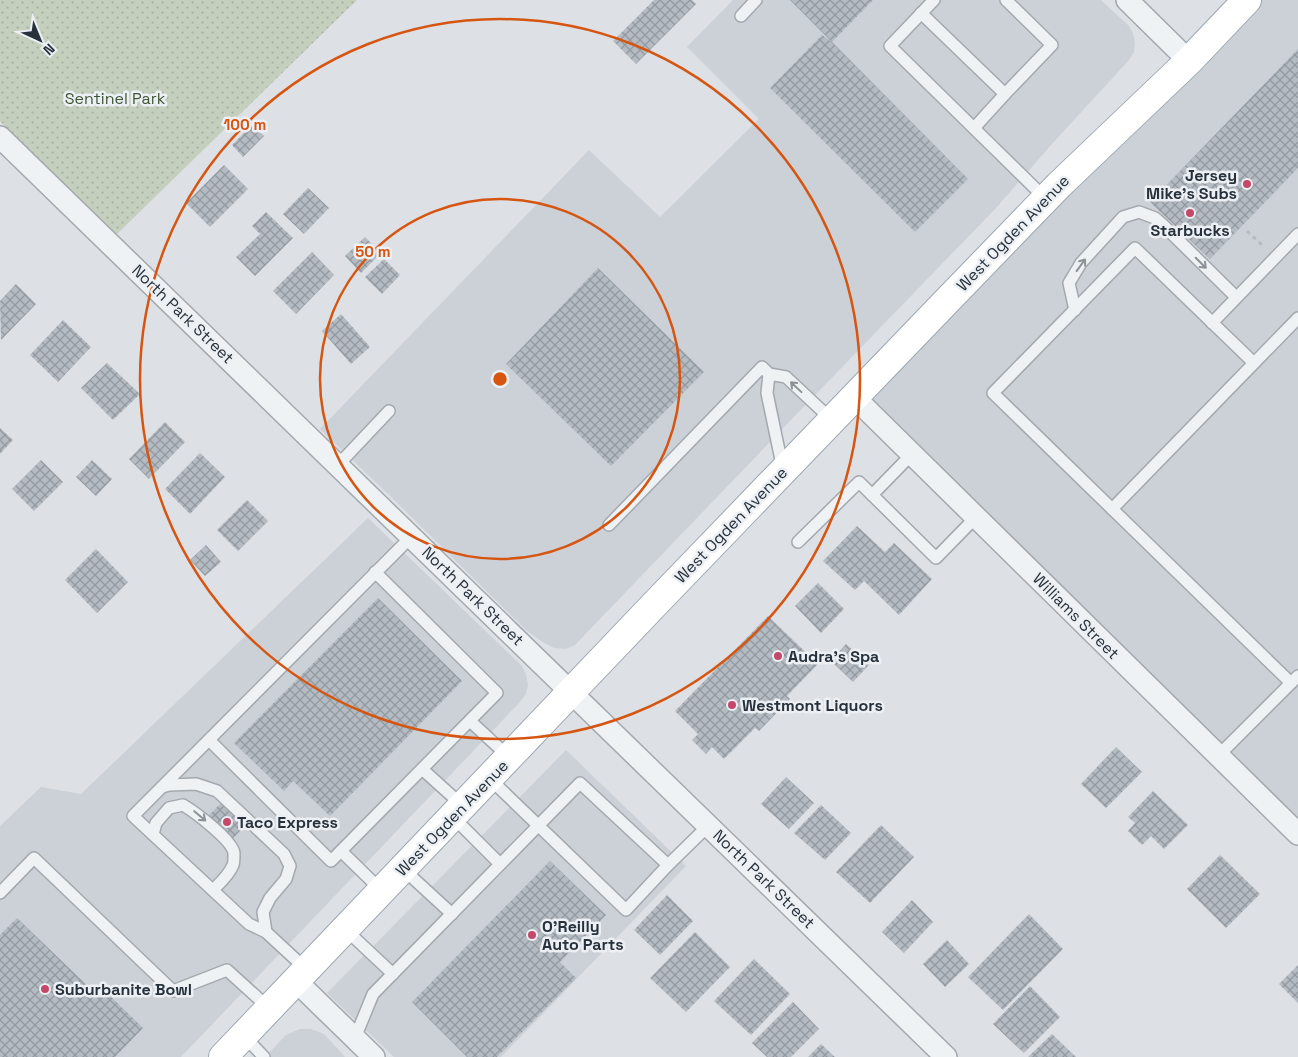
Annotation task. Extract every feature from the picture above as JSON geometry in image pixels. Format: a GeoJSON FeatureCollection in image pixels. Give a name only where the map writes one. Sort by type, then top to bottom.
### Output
{"type":"FeatureCollection","features":[{"type":"Feature","properties":{"kind":"main road","name":"West Ogden Avenue"},"geometry":{"type":"LineString","coordinates":[[224,1057],[854,397],[1046,199],[1188,61],[1238,6]]}},
{"type":"Feature","properties":{"kind":"street"},"geometry":{"type":"LineString","coordinates":[[1127,0],[1188,61]]}},
{"type":"Feature","properties":{"kind":"street","name":"North Park Street"},"geometry":{"type":"LineString","coordinates":[[0,137],[946,1057]]}},
{"type":"Feature","properties":{"kind":"street","name":"Williams Street"},"geometry":{"type":"LineString","coordinates":[[854,397],[1298,834]]}},
{"type":"Feature","properties":{"kind":"street"},"geometry":{"type":"LineString","coordinates":[[302,975],[355,1038],[374,1057]]}},
{"type":"Feature","properties":{"kind":"lane"},"geometry":{"type":"LineString","coordinates":[[741,16],[756,0]]}},
{"type":"Feature","properties":{"kind":"lane"},"geometry":{"type":"LineString","coordinates":[[934,0],[890,46],[1046,199]]}},
{"type":"Feature","properties":{"kind":"lane"},"geometry":{"type":"LineString","coordinates":[[974,128],[1052,45],[1006,0]]}},
{"type":"Feature","properties":{"kind":"lane"},"geometry":{"type":"LineString","coordinates":[[922,13],[1005,94]]}},
{"type":"Feature","properties":{"kind":"lane"},"geometry":{"type":"LineString","coordinates":[[1075,310],[1069,283],[1081,263],[1123,217],[1139,212],[1155,218],[1162,224],[1236,297]]}},
{"type":"Feature","properties":{"kind":"lane"},"geometry":{"type":"LineString","coordinates":[[1212,322],[1298,234]]}},
{"type":"Feature","properties":{"kind":"lane"},"geometry":{"type":"LineString","coordinates":[[1218,756],[1294,679],[1112,509],[993,393],[1135,248],[1254,363]]}},
{"type":"Feature","properties":{"kind":"lane"},"geometry":{"type":"LineString","coordinates":[[1112,509],[1298,318]]}},
{"type":"Feature","properties":{"kind":"lane"},"geometry":{"type":"LineString","coordinates":[[609,525],[762,367],[769,374],[786,377],[832,420]]}},
{"type":"Feature","properties":{"kind":"lane"},"geometry":{"type":"LineString","coordinates":[[769,374],[767,393],[781,460],[776,478]]}},
{"type":"Feature","properties":{"kind":"lane"},"geometry":{"type":"LineString","coordinates":[[338,464],[389,411]]}},
{"type":"Feature","properties":{"kind":"lane"},"geometry":{"type":"LineString","coordinates":[[872,495],[912,454]]}},
{"type":"Feature","properties":{"kind":"lane"},"geometry":{"type":"LineString","coordinates":[[798,542],[859,482],[936,558],[976,517]]}},
{"type":"Feature","properties":{"kind":"lane"},"geometry":{"type":"LineString","coordinates":[[302,975],[266,932],[249,924],[133,816],[412,536]]}},
{"type":"Feature","properties":{"kind":"lane"},"geometry":{"type":"LineString","coordinates":[[209,740],[332,861],[497,693],[375,572]]}},
{"type":"Feature","properties":{"kind":"lane"},"geometry":{"type":"LineString","coordinates":[[470,721],[509,757]]}},
{"type":"Feature","properties":{"kind":"lane"},"geometry":{"type":"LineString","coordinates":[[422,769],[500,864]]}},
{"type":"Feature","properties":{"kind":"lane"},"geometry":{"type":"LineString","coordinates":[[489,778],[626,910],[709,825]]}},
{"type":"Feature","properties":{"kind":"lane"},"geometry":{"type":"LineString","coordinates":[[355,1038],[373,994],[580,783],[668,865]]}},
{"type":"Feature","properties":{"kind":"lane"},"geometry":{"type":"LineString","coordinates":[[162,787],[196,784],[217,792],[284,854],[290,866],[286,880],[270,898],[263,912],[266,932]]}},
{"type":"Feature","properties":{"kind":"lane"},"geometry":{"type":"LineString","coordinates":[[153,834],[156,823],[169,808],[183,805],[198,814],[226,839],[234,852],[233,865],[213,890]]}},
{"type":"Feature","properties":{"kind":"lane"},"geometry":{"type":"LineString","coordinates":[[341,851],[382,891]]}},
{"type":"Feature","properties":{"kind":"lane"},"geometry":{"type":"LineString","coordinates":[[0,893],[34,858],[173,991],[227,970],[270,1009]]}},
{"type":"Feature","properties":{"kind":"lane"},"geometry":{"type":"LineString","coordinates":[[403,869],[452,914]]}},
{"type":"Feature","properties":{"kind":"lane"},"geometry":{"type":"LineString","coordinates":[[345,929],[394,974]]}},
{"type":"Feature","properties":{"kind":"lane"},"geometry":{"type":"LineString","coordinates":[[244,1036],[264,1057]]}},
{"type":"Feature","properties":{"kind":"shaded area"},"geometry":{"type":"Polygon","coordinates":[[[733,0],[1101,0],[1129,26],[1135,43],[1134,52],[1129,60],[996,208],[575,645],[566,649],[554,648],[526,630],[320,429],[589,150],[660,217],[759,119],[687,47],[733,0]]]}},
{"type":"Feature","properties":{"kind":"shaded area"},"geometry":{"type":"Polygon","coordinates":[[[1226,0],[1298,0],[1298,834],[848,393],[1226,0]]]}},
{"type":"Feature","properties":{"kind":"shaded area"},"geometry":{"type":"Polygon","coordinates":[[[368,518],[521,665],[526,674],[528,685],[526,694],[181,1057],[0,1057],[0,826],[41,787],[81,794],[368,518]]]}},
{"type":"Feature","properties":{"kind":"shaded area"},"geometry":{"type":"Polygon","coordinates":[[[566,750],[686,866],[501,1057],[394,1057],[327,993],[566,750]]]}},
{"type":"Feature","properties":{"kind":"shaded area"},"geometry":{"type":"Polygon","coordinates":[[[300,1029],[311,1029],[324,1034],[345,1057],[265,1057],[286,1035],[300,1029]]]}},
{"type":"Feature","properties":{"kind":"green space","name":"Sentinel Park"},"geometry":{"type":"Polygon","coordinates":[[[0,0],[357,0],[114,237],[0,121],[0,0]]]}},
{"type":"Feature","properties":{"kind":"building"},"geometry":{"type":"Polygon","coordinates":[[[654,0],[692,0],[696,4],[636,64],[613,41],[654,0]]]}},
{"type":"Feature","properties":{"kind":"building"},"geometry":{"type":"Polygon","coordinates":[[[790,0],[873,0],[832,42],[790,0]]]}},
{"type":"Feature","properties":{"kind":"building"},"geometry":{"type":"Polygon","coordinates":[[[822,35],[832,42],[968,179],[915,232],[770,88],[822,35]]]}},
{"type":"Feature","properties":{"kind":"building"},"geometry":{"type":"Polygon","coordinates":[[[1298,49],[1298,168],[1210,259],[1150,202],[1298,49]]]}},
{"type":"Feature","properties":{"kind":"building"},"geometry":{"type":"Polygon","coordinates":[[[252,125],[264,136],[243,157],[232,145],[252,125]]]}},
{"type":"Feature","properties":{"kind":"building"},"geometry":{"type":"Polygon","coordinates":[[[224,165],[248,189],[210,227],[186,203],[224,165]]]}},
{"type":"Feature","properties":{"kind":"building"},"geometry":{"type":"Polygon","coordinates":[[[308,188],[329,208],[304,234],[283,214],[308,188]]]}},
{"type":"Feature","properties":{"kind":"building"},"geometry":{"type":"Polygon","coordinates":[[[266,212],[293,238],[255,276],[236,257],[260,234],[252,226],[266,212]]]}},
{"type":"Feature","properties":{"kind":"building"},"geometry":{"type":"Polygon","coordinates":[[[365,237],[381,253],[361,273],[345,256],[365,237]]]}},
{"type":"Feature","properties":{"kind":"building"},"geometry":{"type":"Polygon","coordinates":[[[312,252],[334,275],[296,314],[273,291],[312,252]]]}},
{"type":"Feature","properties":{"kind":"building"},"geometry":{"type":"Polygon","coordinates":[[[384,259],[400,275],[382,294],[365,277],[384,259]]]}},
{"type":"Feature","properties":{"kind":"building"},"geometry":{"type":"Polygon","coordinates":[[[598,268],[704,372],[611,466],[506,364],[598,268]]]}},
{"type":"Feature","properties":{"kind":"building"},"geometry":{"type":"Polygon","coordinates":[[[16,284],[36,304],[1,340],[0,301],[16,284]]]}},
{"type":"Feature","properties":{"kind":"building"},"geometry":{"type":"Polygon","coordinates":[[[341,314],[370,347],[351,364],[322,331],[341,314]]]}},
{"type":"Feature","properties":{"kind":"building"},"geometry":{"type":"Polygon","coordinates":[[[63,320],[91,347],[58,382],[30,355],[63,320]]]}},
{"type":"Feature","properties":{"kind":"building"},"geometry":{"type":"Polygon","coordinates":[[[107,363],[140,394],[113,420],[81,388],[107,363]]]}},
{"type":"Feature","properties":{"kind":"building"},"geometry":{"type":"Polygon","coordinates":[[[165,422],[185,442],[149,479],[129,459],[165,422]]]}},
{"type":"Feature","properties":{"kind":"building"},"geometry":{"type":"Polygon","coordinates":[[[0,428],[13,440],[0,454],[0,428]]]}},
{"type":"Feature","properties":{"kind":"building"},"geometry":{"type":"Polygon","coordinates":[[[200,453],[225,477],[190,514],[165,489],[200,453]]]}},
{"type":"Feature","properties":{"kind":"building"},"geometry":{"type":"Polygon","coordinates":[[[41,460],[63,482],[34,511],[12,489],[41,460]]]}},
{"type":"Feature","properties":{"kind":"building"},"geometry":{"type":"Polygon","coordinates":[[[92,460],[112,479],[96,496],[76,477],[92,460]]]}},
{"type":"Feature","properties":{"kind":"building"},"geometry":{"type":"Polygon","coordinates":[[[247,500],[268,521],[238,551],[217,530],[247,500]]]}},
{"type":"Feature","properties":{"kind":"building"},"geometry":{"type":"Polygon","coordinates":[[[857,526],[885,552],[894,543],[932,579],[899,615],[864,581],[855,590],[823,561],[857,526]]]}},
{"type":"Feature","properties":{"kind":"building"},"geometry":{"type":"Polygon","coordinates":[[[206,545],[221,562],[205,576],[190,560],[206,545]]]}},
{"type":"Feature","properties":{"kind":"building"},"geometry":{"type":"Polygon","coordinates":[[[96,549],[128,582],[97,613],[65,580],[96,549]]]}},
{"type":"Feature","properties":{"kind":"building"},"geometry":{"type":"Polygon","coordinates":[[[818,583],[844,609],[821,633],[795,606],[818,583]]]}},
{"type":"Feature","properties":{"kind":"building"},"geometry":{"type":"Polygon","coordinates":[[[378,598],[462,681],[330,816],[293,781],[284,791],[234,743],[378,598]]]}},
{"type":"Feature","properties":{"kind":"building","name":"Westmont Liquors"},"geometry":{"type":"Polygon","coordinates":[[[768,616],[818,664],[787,696],[790,699],[759,731],[755,728],[724,759],[712,747],[706,754],[692,740],[698,734],[675,711],[768,616]]]}},
{"type":"Feature","properties":{"kind":"building"},"geometry":{"type":"Polygon","coordinates":[[[846,644],[869,665],[853,682],[831,661],[846,644]]]}},
{"type":"Feature","properties":{"kind":"building"},"geometry":{"type":"Polygon","coordinates":[[[1116,747],[1142,772],[1106,808],[1081,784],[1116,747]]]}},
{"type":"Feature","properties":{"kind":"building"},"geometry":{"type":"Polygon","coordinates":[[[786,777],[814,803],[789,829],[761,804],[786,777]]]}},
{"type":"Feature","properties":{"kind":"building"},"geometry":{"type":"Polygon","coordinates":[[[1153,791],[1188,825],[1164,849],[1151,836],[1142,845],[1128,831],[1135,823],[1128,817],[1153,791]]]}},
{"type":"Feature","properties":{"kind":"building","name":"Taco Express"},"geometry":{"type":"Polygon","coordinates":[[[222,802],[247,827],[244,830],[242,829],[231,840],[207,817],[222,802]]]}},
{"type":"Feature","properties":{"kind":"building"},"geometry":{"type":"Polygon","coordinates":[[[821,805],[851,833],[825,860],[794,833],[821,805]]]}},
{"type":"Feature","properties":{"kind":"building"},"geometry":{"type":"Polygon","coordinates":[[[881,825],[914,857],[870,903],[836,872],[881,825]]]}},
{"type":"Feature","properties":{"kind":"building"},"geometry":{"type":"Polygon","coordinates":[[[1220,855],[1260,894],[1226,928],[1187,889],[1220,855]]]}},
{"type":"Feature","properties":{"kind":"building","name":"O'Reilly Auto Parts"},"geometry":{"type":"Polygon","coordinates":[[[550,861],[606,915],[560,962],[576,978],[497,1057],[467,1057],[412,1002],[550,861]]]}},
{"type":"Feature","properties":{"kind":"building"},"geometry":{"type":"Polygon","coordinates":[[[667,895],[693,921],[660,955],[634,930],[667,895]]]}},
{"type":"Feature","properties":{"kind":"building"},"geometry":{"type":"Polygon","coordinates":[[[912,900],[933,922],[904,953],[882,932],[912,900]]]}},
{"type":"Feature","properties":{"kind":"building"},"geometry":{"type":"Polygon","coordinates":[[[1029,914],[1063,949],[1003,1010],[968,977],[1029,914]]]}},
{"type":"Feature","properties":{"kind":"building","name":"Suburbanite Bowl"},"geometry":{"type":"Polygon","coordinates":[[[17,918],[94,992],[100,986],[143,1028],[115,1057],[0,1057],[0,935],[17,918]]]}},
{"type":"Feature","properties":{"kind":"building"},"geometry":{"type":"Polygon","coordinates":[[[695,932],[730,967],[686,1012],[650,978],[695,932]]]}},
{"type":"Feature","properties":{"kind":"building"},"geometry":{"type":"Polygon","coordinates":[[[947,940],[969,964],[945,987],[923,964],[947,940]]]}},
{"type":"Feature","properties":{"kind":"building"},"geometry":{"type":"Polygon","coordinates":[[[754,959],[790,994],[751,1035],[714,1001],[754,959]]]}},
{"type":"Feature","properties":{"kind":"building"},"geometry":{"type":"Polygon","coordinates":[[[1298,965],[1298,1003],[1279,984],[1298,965]]]}},
{"type":"Feature","properties":{"kind":"building"},"geometry":{"type":"Polygon","coordinates":[[[1030,986],[1060,1017],[1024,1053],[993,1024],[1030,986]]]}},
{"type":"Feature","properties":{"kind":"building"},"geometry":{"type":"Polygon","coordinates":[[[793,1002],[819,1029],[791,1057],[767,1057],[752,1043],[793,1002]]]}},
{"type":"Feature","properties":{"kind":"building"},"geometry":{"type":"Polygon","coordinates":[[[1052,1034],[1076,1057],[1028,1057],[1052,1034]]]}},
{"type":"Feature","properties":{"kind":"building"},"geometry":{"type":"Polygon","coordinates":[[[821,1044],[835,1057],[808,1057],[821,1044]]]}},
{"type":"Feature","properties":{"kind":"place","name":"Jersey Mike's Subs"},"geometry":{"type":"Point","coordinates":[1247,184]}},
{"type":"Feature","properties":{"kind":"place","name":"Starbucks"},"geometry":{"type":"Point","coordinates":[1190,213]}},
{"type":"Feature","properties":{"kind":"place","name":"Audra's Spa"},"geometry":{"type":"Point","coordinates":[778,656]}},
{"type":"Feature","properties":{"kind":"place","name":"Westmont Liquors"},"geometry":{"type":"Point","coordinates":[732,705]}},
{"type":"Feature","properties":{"kind":"place","name":"Taco Express"},"geometry":{"type":"Point","coordinates":[227,822]}},
{"type":"Feature","properties":{"kind":"place","name":"O'Reilly Auto Parts"},"geometry":{"type":"Point","coordinates":[532,935]}},
{"type":"Feature","properties":{"kind":"place","name":"Suburbanite Bowl"},"geometry":{"type":"Point","coordinates":[45,989]}}]}
